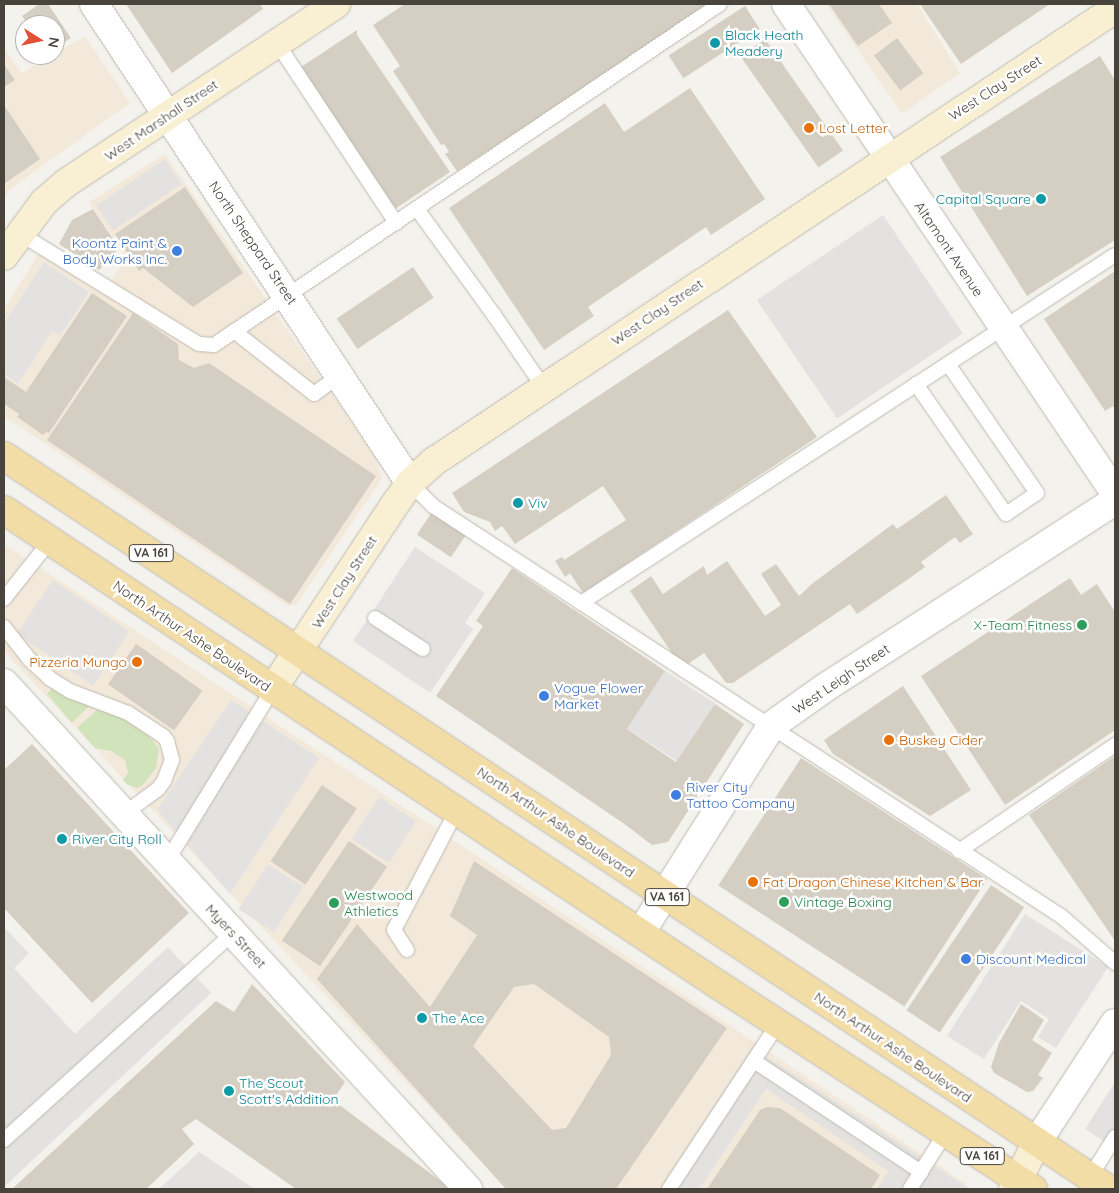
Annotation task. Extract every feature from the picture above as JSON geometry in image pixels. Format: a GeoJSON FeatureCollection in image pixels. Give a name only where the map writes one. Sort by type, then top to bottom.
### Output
{"type":"FeatureCollection","features":[{"type":"Feature","properties":{"kind":"main road","name":"North Arthur Ashe Boulevard"},"geometry":{"type":"LineString","coordinates":[[4,456],[1099,1183]]}},
{"type":"Feature","properties":{"kind":"main road","name":"North Arthur Ashe Boulevard"},"geometry":{"type":"LineString","coordinates":[[4,510],[272,690],[457,810],[717,984],[779,1022],[946,1132],[1021,1186]]}},
{"type":"Feature","properties":{"kind":"street","name":"North Sheppard Street"},"geometry":{"type":"LineString","coordinates":[[94,4],[410,483]]}},
{"type":"Feature","properties":{"kind":"street","name":"West Marshall Street"},"geometry":{"type":"LineString","coordinates":[[4,256],[19,233],[44,202],[66,183],[336,4]]}},
{"type":"Feature","properties":{"kind":"street","name":"Altamont Avenue"},"geometry":{"type":"LineString","coordinates":[[786,4],[1115,493]]}},
{"type":"Feature","properties":{"kind":"street","name":"West Clay Street"},"geometry":{"type":"LineString","coordinates":[[272,690],[410,483],[433,462],[1115,8]]}},
{"type":"Feature","properties":{"kind":"street","name":"West Leigh Street"},"geometry":{"type":"LineString","coordinates":[[641,932],[771,726],[826,687],[1115,501]]}},
{"type":"Feature","properties":{"kind":"street","name":"Myers Street"},"geometry":{"type":"LineString","coordinates":[[4,683],[233,933],[438,1168],[468,1189]]}},
{"type":"Feature","properties":{"kind":"street"},"geometry":{"type":"LineString","coordinates":[[1021,1186],[1037,1142],[1113,1030]]}},
{"type":"Feature","properties":{"kind":"lane"},"geometry":{"type":"LineString","coordinates":[[19,233],[199,344],[214,345],[720,4]]}},
{"type":"Feature","properties":{"kind":"lane"},"geometry":{"type":"LineString","coordinates":[[277,43],[396,223]]}},
{"type":"Feature","properties":{"kind":"lane"},"geometry":{"type":"LineString","coordinates":[[417,209],[544,388]]}},
{"type":"Feature","properties":{"kind":"lane"},"geometry":{"type":"LineString","coordinates":[[581,603],[1115,255]]}},
{"type":"Feature","properties":{"kind":"lane"},"geometry":{"type":"LineString","coordinates":[[234,331],[314,394],[340,375]]}},
{"type":"Feature","properties":{"kind":"lane"},"geometry":{"type":"LineString","coordinates":[[916,384],[1006,514],[1037,492],[948,364]]}},
{"type":"Feature","properties":{"kind":"lane"},"geometry":{"type":"LineString","coordinates":[[410,483],[433,506],[1060,916],[1115,963]]}},
{"type":"Feature","properties":{"kind":"lane"},"geometry":{"type":"LineString","coordinates":[[4,599],[50,541]]}},
{"type":"Feature","properties":{"kind":"lane"},"geometry":{"type":"LineString","coordinates":[[375,618],[422,649]]}},
{"type":"Feature","properties":{"kind":"lane"},"geometry":{"type":"LineString","coordinates":[[4,628],[30,660],[49,678],[70,690],[128,713],[163,736],[167,741],[171,749],[172,760],[164,781],[158,789],[124,814]]}},
{"type":"Feature","properties":{"kind":"lane"},"geometry":{"type":"LineString","coordinates":[[167,861],[272,690]]}},
{"type":"Feature","properties":{"kind":"lane"},"geometry":{"type":"LineString","coordinates":[[959,851],[1115,745]]}},
{"type":"Feature","properties":{"kind":"lane"},"geometry":{"type":"LineString","coordinates":[[407,950],[394,930],[457,810]]}},
{"type":"Feature","properties":{"kind":"lane"},"geometry":{"type":"LineString","coordinates":[[4,1140],[233,933]]}},
{"type":"Feature","properties":{"kind":"lane"},"geometry":{"type":"LineString","coordinates":[[669,1189],[779,1022]]}},
{"type":"Feature","properties":{"kind":"lane"},"geometry":{"type":"LineString","coordinates":[[754,1061],[921,1172]]}},
{"type":"Feature","properties":{"kind":"lane"},"geometry":{"type":"LineString","coordinates":[[910,1189],[946,1132]]}},
{"type":"Feature","properties":{"kind":"lane"},"geometry":{"type":"LineString","coordinates":[[1099,1183],[1115,1137]]}},
{"type":"Feature","properties":{"kind":"shaded area"},"geometry":{"type":"Polygon","coordinates":[[[826,4],[917,4],[960,73],[902,114],[826,4]]]}},
{"type":"Feature","properties":{"kind":"shaded area"},"geometry":{"type":"Polygon","coordinates":[[[85,36],[130,103],[9,190],[4,200],[4,48],[22,73],[36,65],[65,65],[65,48],[85,36]]]}},
{"type":"Feature","properties":{"kind":"shaded area"},"geometry":{"type":"Polygon","coordinates":[[[165,154],[375,456],[382,479],[296,605],[288,606],[4,416],[4,309],[39,253],[102,293],[127,258],[89,202],[165,154]]]}},
{"type":"Feature","properties":{"kind":"shaded area"},"geometry":{"type":"Polygon","coordinates":[[[165,159],[182,184],[113,230],[96,205],[165,159]]]}},
{"type":"Feature","properties":{"kind":"shaded area"},"geometry":{"type":"Polygon","coordinates":[[[883,215],[963,334],[837,419],[757,300],[883,215]]]}},
{"type":"Feature","properties":{"kind":"shaded area"},"geometry":{"type":"Polygon","coordinates":[[[44,262],[89,292],[60,336],[52,331],[18,384],[4,374],[4,323],[44,262]]]}},
{"type":"Feature","properties":{"kind":"shaded area"},"geometry":{"type":"Polygon","coordinates":[[[4,544],[432,826],[965,1183],[969,1189],[506,1189],[4,651],[4,544]]]}},
{"type":"Feature","properties":{"kind":"shaded area"},"geometry":{"type":"Polygon","coordinates":[[[415,547],[485,593],[465,623],[473,629],[430,693],[353,641],[415,547]]]}},
{"type":"Feature","properties":{"kind":"shaded area"},"geometry":{"type":"Polygon","coordinates":[[[53,580],[129,631],[93,685],[17,634],[53,580]]]}},
{"type":"Feature","properties":{"kind":"shaded area"},"geometry":{"type":"Polygon","coordinates":[[[665,671],[715,704],[678,762],[627,729],[665,671]]]}},
{"type":"Feature","properties":{"kind":"shaded area"},"geometry":{"type":"Polygon","coordinates":[[[231,700],[319,758],[230,894],[157,810],[231,700]]]}},
{"type":"Feature","properties":{"kind":"shaded area"},"geometry":{"type":"Polygon","coordinates":[[[379,797],[416,821],[389,863],[352,839],[379,797]]]}},
{"type":"Feature","properties":{"kind":"shaded area"},"geometry":{"type":"Polygon","coordinates":[[[268,864],[303,887],[274,932],[239,909],[268,864]]]}},
{"type":"Feature","properties":{"kind":"shaded area"},"geometry":{"type":"Polygon","coordinates":[[[1025,914],[1108,967],[1056,1048],[1038,1037],[1049,1019],[1021,1001],[984,1059],[947,1036],[1025,914]]]}},
{"type":"Feature","properties":{"kind":"shaded area"},"geometry":{"type":"Polygon","coordinates":[[[4,927],[29,953],[14,968],[75,1034],[168,947],[211,993],[4,1187],[4,927]]]}},
{"type":"Feature","properties":{"kind":"shaded area"},"geometry":{"type":"Polygon","coordinates":[[[752,1047],[970,1189],[877,1189],[888,1171],[766,1089],[699,1189],[660,1189],[752,1047]]]}},
{"type":"Feature","properties":{"kind":"shaded area"},"geometry":{"type":"Polygon","coordinates":[[[1115,1082],[1115,1148],[1085,1129],[1115,1082]]]}},
{"type":"Feature","properties":{"kind":"shaded area"},"geometry":{"type":"Polygon","coordinates":[[[199,1152],[255,1189],[159,1189],[199,1152]]]}},
{"type":"Feature","properties":{"kind":"green space"},"geometry":{"type":"Polygon","coordinates":[[[52,688],[90,705],[72,723],[47,694],[52,688]]]}},
{"type":"Feature","properties":{"kind":"green space"},"geometry":{"type":"Polygon","coordinates":[[[98,709],[119,716],[150,737],[159,749],[156,768],[142,786],[137,788],[128,785],[123,780],[128,773],[125,760],[111,751],[95,748],[77,728],[98,709]]]}},
{"type":"Feature","properties":{"kind":"building"},"geometry":{"type":"Polygon","coordinates":[[[39,4],[48,4],[55,15],[23,15],[39,4]]]}},
{"type":"Feature","properties":{"kind":"building"},"geometry":{"type":"Polygon","coordinates":[[[126,4],[260,4],[263,9],[172,73],[126,4]]]}},
{"type":"Feature","properties":{"kind":"building"},"geometry":{"type":"Polygon","coordinates":[[[405,4],[713,4],[457,171],[445,154],[449,152],[444,144],[441,145],[393,71],[400,66],[373,25],[405,4]]]}},
{"type":"Feature","properties":{"kind":"building"},"geometry":{"type":"Polygon","coordinates":[[[829,4],[879,4],[892,23],[858,46],[829,4]]]}},
{"type":"Feature","properties":{"kind":"building"},"geometry":{"type":"Polygon","coordinates":[[[920,4],[1050,4],[961,64],[920,4]]]}},
{"type":"Feature","properties":{"kind":"building","name":"Black Heath Meadery"},"geometry":{"type":"Polygon","coordinates":[[[745,6],[760,29],[683,78],[669,56],[745,6]]]}},
{"type":"Feature","properties":{"kind":"building"},"geometry":{"type":"Polygon","coordinates":[[[65,29],[71,38],[65,42],[65,29]]]}},
{"type":"Feature","properties":{"kind":"building"},"geometry":{"type":"Polygon","coordinates":[[[357,30],[357,35],[450,172],[392,211],[298,69],[357,30]]]}},
{"type":"Feature","properties":{"kind":"building"},"geometry":{"type":"Polygon","coordinates":[[[897,38],[923,73],[900,91],[874,55],[897,38]]]}},
{"type":"Feature","properties":{"kind":"building"},"geometry":{"type":"Polygon","coordinates":[[[765,39],[843,150],[818,168],[740,56],[765,39]]]}},
{"type":"Feature","properties":{"kind":"building","name":"Capital Square"},"geometry":{"type":"Polygon","coordinates":[[[1100,56],[1115,80],[1115,240],[1027,296],[940,157],[1100,56]]]}},
{"type":"Feature","properties":{"kind":"building"},"geometry":{"type":"Polygon","coordinates":[[[4,64],[15,80],[4,87],[4,64]]]}},
{"type":"Feature","properties":{"kind":"building"},"geometry":{"type":"Polygon","coordinates":[[[690,88],[765,199],[711,235],[706,227],[588,307],[594,316],[544,350],[449,208],[605,103],[624,132],[690,88]]]}},
{"type":"Feature","properties":{"kind":"building"},"geometry":{"type":"Polygon","coordinates":[[[4,105],[40,159],[4,184],[4,105]]]}},
{"type":"Feature","properties":{"kind":"building","name":"Koontz Paint & Body Works Inc."},"geometry":{"type":"Polygon","coordinates":[[[185,187],[243,273],[193,307],[143,268],[139,271],[115,234],[185,187]]]}},
{"type":"Feature","properties":{"kind":"building"},"geometry":{"type":"Polygon","coordinates":[[[93,209],[119,248],[99,270],[59,244],[72,220],[93,209]]]}},
{"type":"Feature","properties":{"kind":"building"},"geometry":{"type":"Polygon","coordinates":[[[413,267],[434,298],[357,349],[337,318],[413,267]]]}},
{"type":"Feature","properties":{"kind":"building"},"geometry":{"type":"Polygon","coordinates":[[[1115,271],[1115,410],[1113,406],[1105,411],[1044,319],[1115,271]]]}},
{"type":"Feature","properties":{"kind":"building"},"geometry":{"type":"Polygon","coordinates":[[[92,293],[127,316],[49,433],[46,432],[43,435],[17,417],[19,414],[4,404],[4,377],[26,392],[92,293]]]}},
{"type":"Feature","properties":{"kind":"building"},"geometry":{"type":"Polygon","coordinates":[[[728,310],[817,437],[583,593],[570,573],[565,577],[555,561],[562,557],[564,560],[626,520],[603,486],[515,544],[502,526],[495,531],[490,522],[464,512],[452,493],[728,310]]]}},
{"type":"Feature","properties":{"kind":"building"},"geometry":{"type":"Polygon","coordinates":[[[133,313],[178,344],[179,360],[194,368],[209,363],[376,476],[290,604],[47,440],[133,313]]]}},
{"type":"Feature","properties":{"kind":"building"},"geometry":{"type":"Polygon","coordinates":[[[946,495],[973,534],[960,543],[955,537],[921,562],[925,567],[857,614],[850,604],[733,683],[726,683],[704,653],[682,668],[630,591],[651,576],[663,594],[704,566],[707,575],[727,561],[765,616],[781,605],[761,574],[776,564],[799,596],[813,583],[893,524],[897,529],[946,495]]]}},
{"type":"Feature","properties":{"kind":"building"},"geometry":{"type":"Polygon","coordinates":[[[432,512],[466,535],[451,557],[417,534],[432,512]]]}},
{"type":"Feature","properties":{"kind":"building"},"geometry":{"type":"Polygon","coordinates":[[[512,568],[665,671],[627,729],[676,762],[715,704],[744,724],[668,842],[652,845],[623,823],[436,696],[483,626],[476,621],[512,568]]]}},
{"type":"Feature","properties":{"kind":"building"},"geometry":{"type":"Polygon","coordinates":[[[1070,578],[1081,595],[1097,584],[1115,612],[1115,730],[1005,805],[921,676],[1070,578]]]}},
{"type":"Feature","properties":{"kind":"building"},"geometry":{"type":"Polygon","coordinates":[[[136,644],[202,690],[174,731],[108,684],[136,644]]]}},
{"type":"Feature","properties":{"kind":"building"},"geometry":{"type":"Polygon","coordinates":[[[903,686],[971,790],[930,816],[833,754],[824,740],[903,686]]]}},
{"type":"Feature","properties":{"kind":"building","name":"River City Roll"},"geometry":{"type":"Polygon","coordinates":[[[32,744],[189,913],[92,1003],[4,908],[4,770],[32,744]]]}},
{"type":"Feature","properties":{"kind":"building"},"geometry":{"type":"Polygon","coordinates":[[[1115,756],[1115,941],[1029,815],[1115,756]]]}},
{"type":"Feature","properties":{"kind":"building"},"geometry":{"type":"Polygon","coordinates":[[[801,758],[987,879],[904,1006],[718,885],[801,758]]]}},
{"type":"Feature","properties":{"kind":"building"},"geometry":{"type":"Polygon","coordinates":[[[322,785],[357,808],[305,885],[271,861],[322,785]]]}},
{"type":"Feature","properties":{"kind":"building","name":"Westwood Athletics"},"geometry":{"type":"Polygon","coordinates":[[[349,841],[387,867],[320,966],[282,940],[349,841]]]}},
{"type":"Feature","properties":{"kind":"building","name":"The Ace"},"geometry":{"type":"Polygon","coordinates":[[[474,861],[727,1028],[616,1189],[506,1189],[317,979],[357,924],[430,1007],[477,935],[450,916],[474,861]],[[534,984],[514,987],[473,1046],[552,1130],[566,1128],[611,1055],[609,1037],[534,984]]]}},
{"type":"Feature","properties":{"kind":"building","name":"Discount Medical"},"geometry":{"type":"Polygon","coordinates":[[[991,885],[1024,907],[940,1033],[907,1010],[991,885]]]}},
{"type":"Feature","properties":{"kind":"building","name":"The Scout Scott's Addition"},"geometry":{"type":"Polygon","coordinates":[[[252,984],[345,1082],[333,1100],[451,1189],[296,1189],[196,1119],[182,1129],[194,1144],[146,1189],[12,1189],[216,1001],[234,1012],[252,984]]]}},
{"type":"Feature","properties":{"kind":"building","name":"Discount Medical"},"geometry":{"type":"Polygon","coordinates":[[[1021,1004],[1044,1020],[1032,1040],[1052,1053],[1038,1075],[1043,1078],[1033,1091],[1027,1092],[994,1073],[991,1067],[999,1043],[1021,1004]]]}},
{"type":"Feature","properties":{"kind":"building"},"geometry":{"type":"Polygon","coordinates":[[[767,1107],[780,1108],[880,1175],[871,1189],[707,1189],[760,1110],[767,1107]]]}},
{"type":"Feature","properties":{"kind":"place","name":"Black Heath Meadery"},"geometry":{"type":"Point","coordinates":[715,43]}},
{"type":"Feature","properties":{"kind":"place","name":"Lost Letter"},"geometry":{"type":"Point","coordinates":[809,128]}},
{"type":"Feature","properties":{"kind":"place","name":"Capital Square"},"geometry":{"type":"Point","coordinates":[1041,199]}},
{"type":"Feature","properties":{"kind":"place","name":"Koontz Paint & Body Works Inc."},"geometry":{"type":"Point","coordinates":[177,251]}},
{"type":"Feature","properties":{"kind":"place","name":"Viv"},"geometry":{"type":"Point","coordinates":[518,503]}},
{"type":"Feature","properties":{"kind":"place","name":"X-Team Fitness"},"geometry":{"type":"Point","coordinates":[1082,625]}},
{"type":"Feature","properties":{"kind":"place","name":"Pizzeria Mungo"},"geometry":{"type":"Point","coordinates":[137,662]}},
{"type":"Feature","properties":{"kind":"place","name":"Vogue Flower Market"},"geometry":{"type":"Point","coordinates":[544,696]}},
{"type":"Feature","properties":{"kind":"place","name":"Buskey Cider"},"geometry":{"type":"Point","coordinates":[889,740]}},
{"type":"Feature","properties":{"kind":"place","name":"River City Tattoo Company"},"geometry":{"type":"Point","coordinates":[676,795]}},
{"type":"Feature","properties":{"kind":"place","name":"River City Roll"},"geometry":{"type":"Point","coordinates":[62,839]}},
{"type":"Feature","properties":{"kind":"place","name":"Fat Dragon Chinese Kitchen & Bar"},"geometry":{"type":"Point","coordinates":[753,882]}},
{"type":"Feature","properties":{"kind":"place","name":"Vintage Boxing"},"geometry":{"type":"Point","coordinates":[784,902]}},
{"type":"Feature","properties":{"kind":"place","name":"Westwood Athletics"},"geometry":{"type":"Point","coordinates":[334,903]}},
{"type":"Feature","properties":{"kind":"place","name":"Discount Medical"},"geometry":{"type":"Point","coordinates":[966,959]}},
{"type":"Feature","properties":{"kind":"place","name":"The Ace"},"geometry":{"type":"Point","coordinates":[422,1018]}},
{"type":"Feature","properties":{"kind":"place","name":"The Scout Scott's Addition"},"geometry":{"type":"Point","coordinates":[229,1091]}}]}
